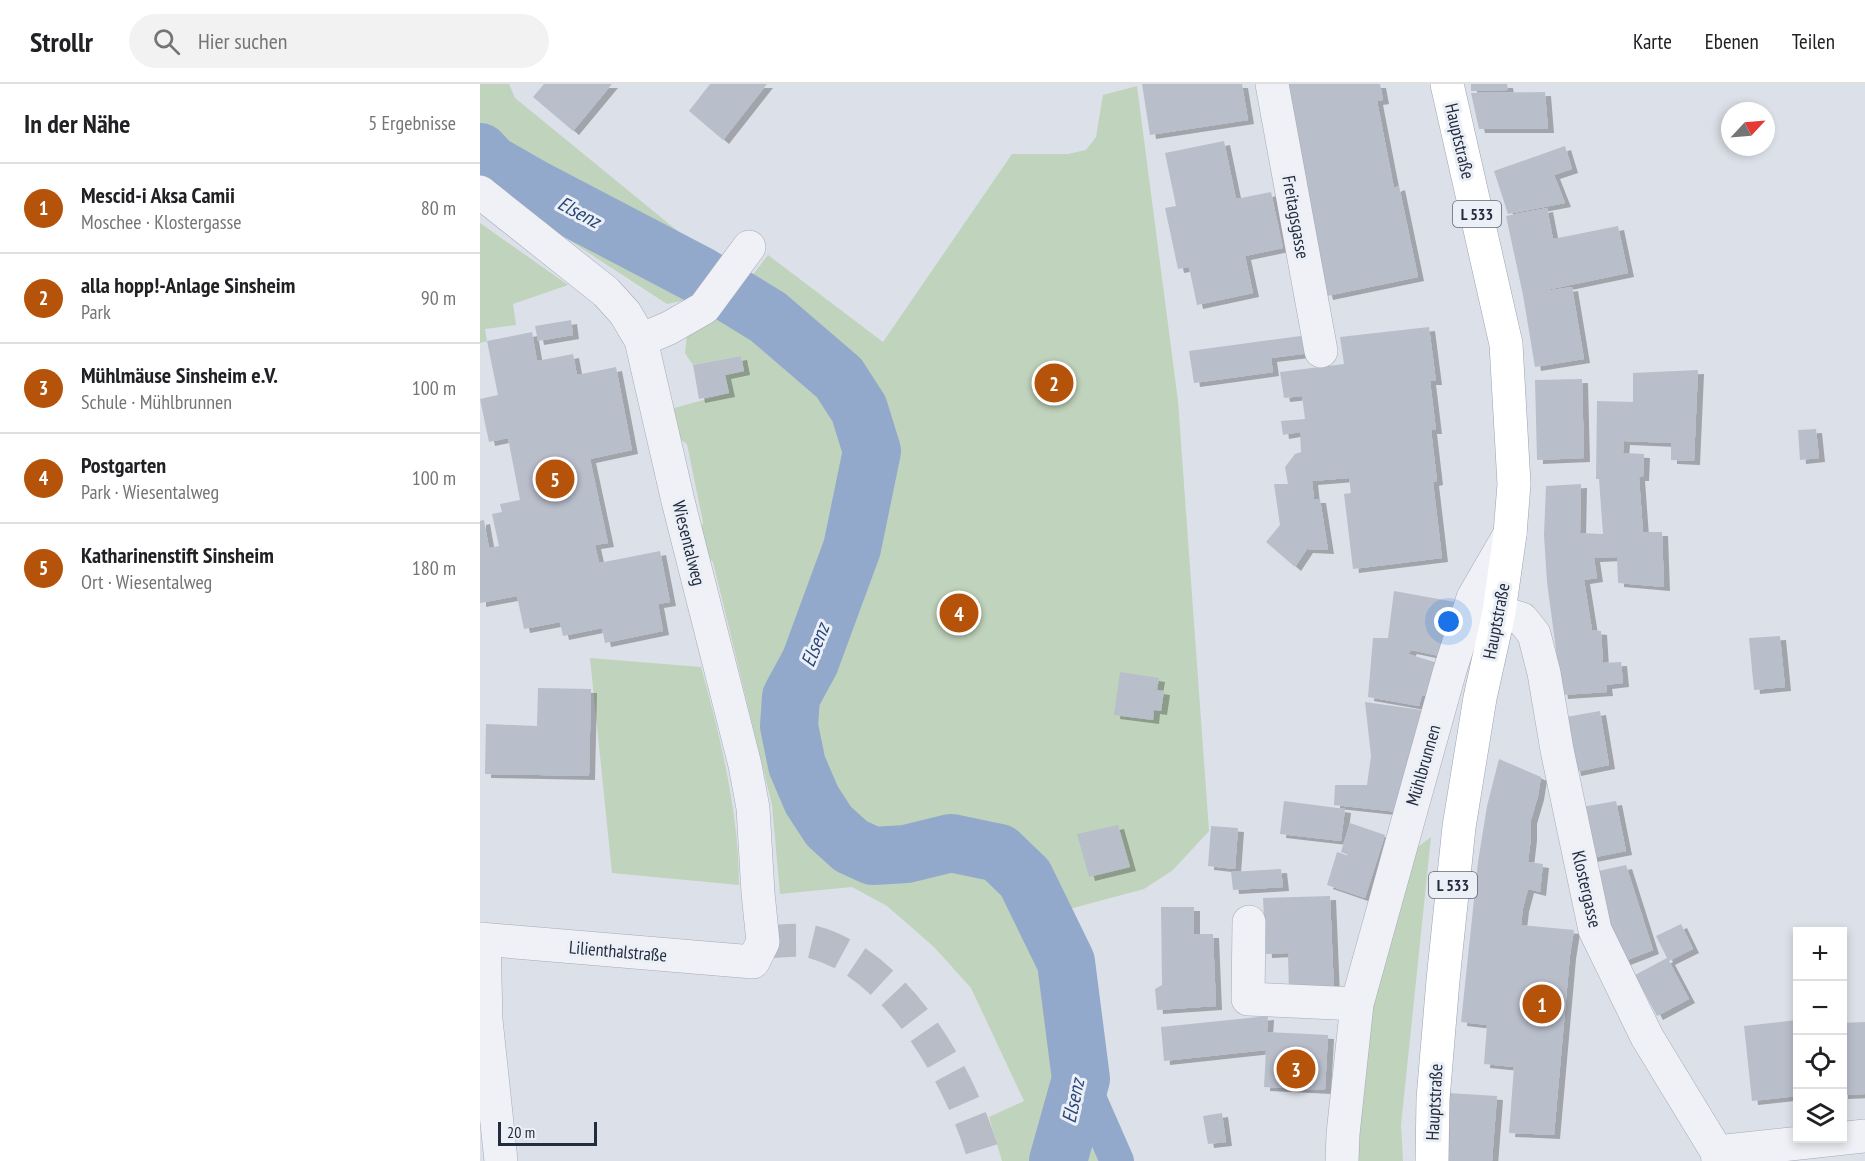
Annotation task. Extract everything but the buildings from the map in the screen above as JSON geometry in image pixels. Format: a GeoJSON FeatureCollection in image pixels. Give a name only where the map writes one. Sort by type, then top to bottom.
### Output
{"type":"FeatureCollection","features":[{"type":"Feature","properties":{"kind":"main road","name":"Hauptstraße"},"geometry":{"type":"LineString","coordinates":[[1432,1161],[1433,1099],[1459,827],[1480,698],[1499,612],[1510,534],[1514,484],[1506,344],[1447,84]]}},
{"type":"Feature","properties":{"kind":"street","name":"Freitagsgasse"},"geometry":{"type":"LineString","coordinates":[[1272,84],[1321,351]]}},
{"type":"Feature","properties":{"kind":"street","name":"Wiesentalweg"},"geometry":{"type":"LineString","coordinates":[[480,192],[606,292],[625,313],[641,340],[678,501],[745,765],[753,808],[763,942],[753,962]]}},
{"type":"Feature","properties":{"kind":"street"},"geometry":{"type":"LineString","coordinates":[[641,340],[669,328],[704,308],[748,247]]}},
{"type":"Feature","properties":{"kind":"street","name":"Mühlbrunnen"},"geometry":{"type":"LineString","coordinates":[[1342,1161],[1356,1004],[1473,598],[1510,534]]}},
{"type":"Feature","properties":{"kind":"street","name":"Klostergasse"},"geometry":{"type":"LineString","coordinates":[[1499,612],[1522,619],[1534,634],[1544,673],[1557,750],[1595,930],[1647,1036],[1717,1157]]}},
{"type":"Feature","properties":{"kind":"street"},"geometry":{"type":"LineString","coordinates":[[1249,922],[1248,999],[1356,1004]]}},
{"type":"Feature","properties":{"kind":"street","name":"Lilienthalstraße"},"geometry":{"type":"LineString","coordinates":[[501,1161],[486,1020],[482,939],[753,962]]}},
{"type":"Feature","properties":{"kind":"street"},"geometry":{"type":"LineString","coordinates":[[1717,1157],[1865,1136]]}},
{"type":"Feature","properties":{"kind":"green space"},"geometry":{"type":"Polygon","coordinates":[[[480,84],[509,84],[515,98],[718,264],[691,299],[667,304],[515,205],[480,178],[480,84]]]}},
{"type":"Feature","properties":{"kind":"green space"},"geometry":{"type":"Polygon","coordinates":[[[1137,86],[1178,401],[1209,831],[1173,870],[1144,889],[1051,914],[1085,978],[1081,1069],[1126,1161],[1002,1161],[989,1117],[1024,1101],[971,988],[934,947],[887,906],[852,887],[780,894],[772,805],[713,562],[705,554],[700,536],[703,522],[687,444],[677,437],[670,415],[674,408],[729,393],[725,375],[744,371],[741,356],[693,365],[685,353],[687,333],[723,314],[768,255],[883,342],[1012,154],[1068,154],[1086,150],[1096,137],[1103,95],[1137,86]]]}},
{"type":"Feature","properties":{"kind":"green space"},"geometry":{"type":"Polygon","coordinates":[[[480,223],[568,285],[513,304],[516,325],[485,329],[487,341],[480,343],[480,223]]]}},
{"type":"Feature","properties":{"kind":"green space"},"geometry":{"type":"Polygon","coordinates":[[[590,658],[701,667],[732,802],[739,885],[612,873],[590,658]]]}},
{"type":"Feature","properties":{"kind":"green space"},"geometry":{"type":"Polygon","coordinates":[[[1431,837],[1401,1125],[1403,1161],[1356,1161],[1364,1045],[1411,852],[1431,837]]]}},
{"type":"Feature","properties":{"kind":"waterway","name":"Elsenz"},"geometry":{"type":"LineString","coordinates":[[480,152],[491,164],[701,276],[768,317],[839,378],[859,409],[872,451],[852,548],[810,662],[791,697],[789,726],[797,765],[812,800],[829,826],[851,846],[873,856],[906,854],[951,843],[999,853],[1025,878],[1066,962],[1081,1079],[1058,1161]]}},
{"type":"Feature","properties":{"kind":"waterway"},"geometry":{"type":"LineString","coordinates":[[1081,1079],[1117,1161]]}},
{"type":"Feature","properties":{"kind":"tunnel"},"geometry":{"type":"LineString","coordinates":[[763,942],[807,941],[844,955],[873,975],[899,1000],[923,1030],[944,1063],[961,1096],[985,1161]]}},
{"type":"Feature","properties":{"kind":"place","name":"alla hopp!-Anlage Sinsheim"},"geometry":{"type":"Point","coordinates":[1054,383]}},
{"type":"Feature","properties":{"kind":"place","name":"Katharinenstift Sinsheim"},"geometry":{"type":"Point","coordinates":[555,479]}},
{"type":"Feature","properties":{"kind":"place","name":"Postgarten"},"geometry":{"type":"Point","coordinates":[959,613]}},
{"type":"Feature","properties":{"kind":"place","name":"Mescid-i Aksa Camii"},"geometry":{"type":"Point","coordinates":[1542,1004]}},
{"type":"Feature","properties":{"kind":"place","name":"Mühlmäuse Sinsheim e.V."},"geometry":{"type":"Point","coordinates":[1296,1069]}}]}
